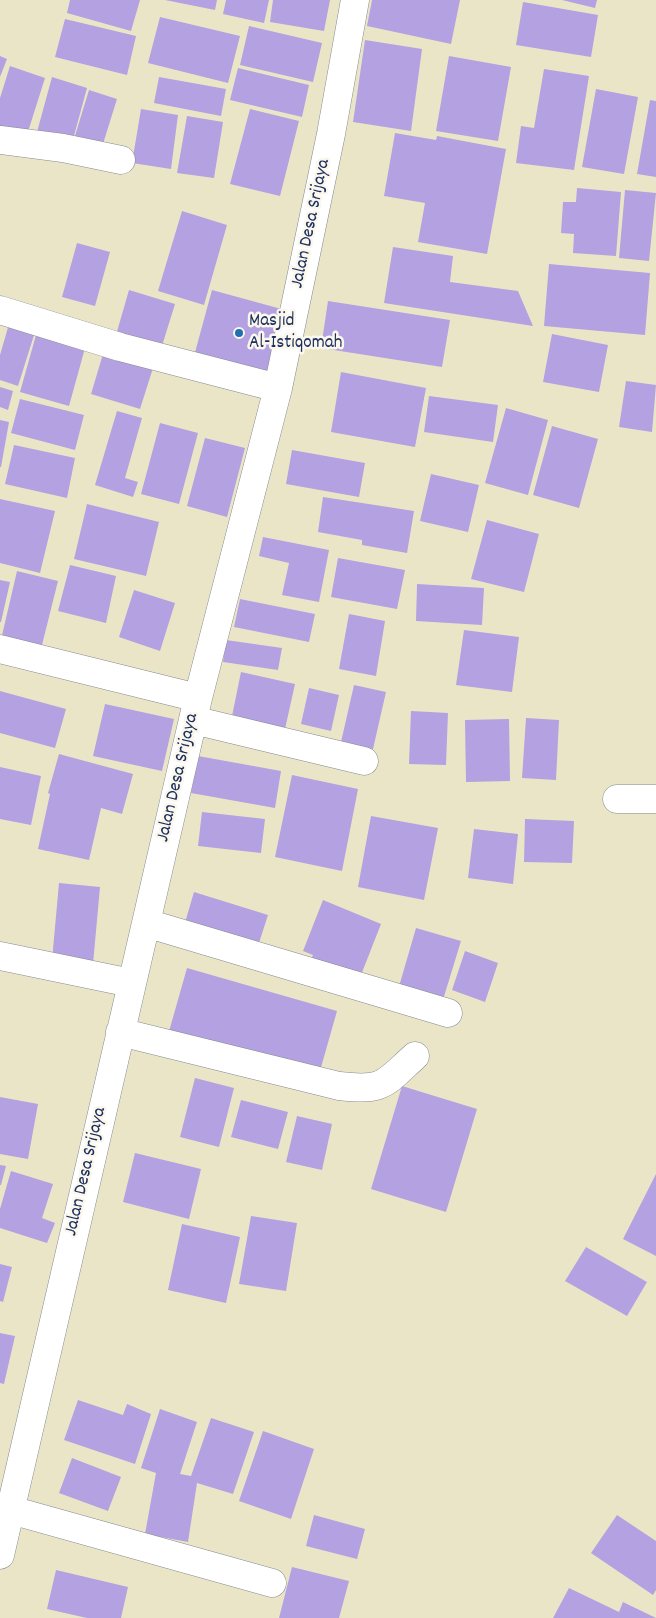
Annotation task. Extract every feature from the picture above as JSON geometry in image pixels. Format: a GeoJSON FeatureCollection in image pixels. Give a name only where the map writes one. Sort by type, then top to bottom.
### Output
{"type":"FeatureCollection","features":[{"type":"Feature","properties":{"kind":"street","name":"Jalan Desa Srijaya"},"geometry":{"type":"LineString","coordinates":[[0,1555],[6,1508],[146,923],[195,709],[278,388],[331,134],[355,0]]}},
{"type":"Feature","properties":{"kind":"street"},"geometry":{"type":"LineString","coordinates":[[0,140],[63,148],[121,160]]}},
{"type":"Feature","properties":{"kind":"street"},"geometry":{"type":"LineString","coordinates":[[0,310],[120,347],[278,388]]}},
{"type":"Feature","properties":{"kind":"street"},"geometry":{"type":"LineString","coordinates":[[0,649],[364,761]]}},
{"type":"Feature","properties":{"kind":"street"},"geometry":{"type":"LineString","coordinates":[[617,799],[656,799]]}},
{"type":"Feature","properties":{"kind":"street"},"geometry":{"type":"LineString","coordinates":[[146,923],[448,1013]]}},
{"type":"Feature","properties":{"kind":"street"},"geometry":{"type":"LineString","coordinates":[[0,956],[131,983]]}},
{"type":"Feature","properties":{"kind":"street"},"geometry":{"type":"LineString","coordinates":[[120,1032],[339,1086],[366,1089],[377,1087],[387,1081],[415,1056]]}},
{"type":"Feature","properties":{"kind":"street"},"geometry":{"type":"LineString","coordinates":[[6,1508],[272,1583]]}},
{"type":"Feature","properties":{"kind":"building"},"geometry":{"type":"Polygon","coordinates":[[[70,0],[140,0],[131,31],[67,13],[70,0]]]}},
{"type":"Feature","properties":{"kind":"building"},"geometry":{"type":"Polygon","coordinates":[[[165,0],[217,0],[215,10],[165,0]]]}},
{"type":"Feature","properties":{"kind":"building"},"geometry":{"type":"Polygon","coordinates":[[[226,0],[269,0],[264,23],[223,14],[226,0]]]}},
{"type":"Feature","properties":{"kind":"building"},"geometry":{"type":"Polygon","coordinates":[[[273,0],[330,0],[324,31],[270,22],[273,0]]]}},
{"type":"Feature","properties":{"kind":"building"},"geometry":{"type":"Polygon","coordinates":[[[372,0],[460,0],[451,44],[367,26],[372,0]]]}},
{"type":"Feature","properties":{"kind":"building"},"geometry":{"type":"Polygon","coordinates":[[[562,0],[597,0],[595,8],[562,0]]]}},
{"type":"Feature","properties":{"kind":"building"},"geometry":{"type":"Polygon","coordinates":[[[523,2],[598,15],[591,57],[516,45],[523,2]]]}},
{"type":"Feature","properties":{"kind":"building"},"geometry":{"type":"Polygon","coordinates":[[[160,17],[240,36],[228,83],[148,63],[160,17]]]}},
{"type":"Feature","properties":{"kind":"building"},"geometry":{"type":"Polygon","coordinates":[[[65,19],[136,36],[127,75],[55,57],[65,19]]]}},
{"type":"Feature","properties":{"kind":"building"},"geometry":{"type":"Polygon","coordinates":[[[249,26],[322,43],[313,82],[240,65],[249,26]]]}},
{"type":"Feature","properties":{"kind":"building"},"geometry":{"type":"Polygon","coordinates":[[[365,40],[422,49],[411,131],[353,122],[365,40]]]}},
{"type":"Feature","properties":{"kind":"building"},"geometry":{"type":"Polygon","coordinates":[[[0,56],[7,59],[0,77],[0,56]]]}},
{"type":"Feature","properties":{"kind":"building"},"geometry":{"type":"Polygon","coordinates":[[[449,56],[511,67],[498,141],[436,131],[449,56]]]}},
{"type":"Feature","properties":{"kind":"building"},"geometry":{"type":"Polygon","coordinates":[[[10,66],[45,78],[26,138],[0,129],[0,98],[10,66]]]}},
{"type":"Feature","properties":{"kind":"building"},"geometry":{"type":"Polygon","coordinates":[[[238,68],[309,85],[302,117],[230,100],[238,68]]]}},
{"type":"Feature","properties":{"kind":"building"},"geometry":{"type":"Polygon","coordinates":[[[544,69],[589,76],[574,170],[516,163],[521,126],[534,128],[544,69]]]}},
{"type":"Feature","properties":{"kind":"building"},"geometry":{"type":"Polygon","coordinates":[[[52,77],[87,88],[72,143],[37,132],[52,77]]]}},
{"type":"Feature","properties":{"kind":"building"},"geometry":{"type":"Polygon","coordinates":[[[159,77],[226,89],[221,116],[154,103],[159,77]]]}},
{"type":"Feature","properties":{"kind":"building"},"geometry":{"type":"Polygon","coordinates":[[[596,89],[638,97],[624,174],[582,167],[596,89]]]}},
{"type":"Feature","properties":{"kind":"building"},"geometry":{"type":"Polygon","coordinates":[[[89,90],[117,99],[102,147],[74,139],[89,90]]]}},
{"type":"Feature","properties":{"kind":"building"},"geometry":{"type":"Polygon","coordinates":[[[650,100],[656,101],[656,177],[637,174],[650,100]]]}},
{"type":"Feature","properties":{"kind":"building"},"geometry":{"type":"Polygon","coordinates":[[[141,109],[178,115],[171,169],[132,163],[141,109]]]}},
{"type":"Feature","properties":{"kind":"building"},"geometry":{"type":"Polygon","coordinates":[[[250,109],[299,121],[280,196],[230,184],[250,109]]]}},
{"type":"Feature","properties":{"kind":"building"},"geometry":{"type":"Polygon","coordinates":[[[187,116],[223,122],[214,178],[177,173],[187,116]]]}},
{"type":"Feature","properties":{"kind":"building"},"geometry":{"type":"Polygon","coordinates":[[[395,133],[436,140],[437,136],[506,149],[487,254],[418,242],[425,203],[384,196],[395,133]]]}},
{"type":"Feature","properties":{"kind":"building"},"geometry":{"type":"Polygon","coordinates":[[[577,188],[621,192],[616,256],[573,253],[574,234],[561,233],[563,202],[576,202],[577,188]]]}},
{"type":"Feature","properties":{"kind":"building"},"geometry":{"type":"Polygon","coordinates":[[[625,190],[656,193],[649,261],[619,258],[625,190]]]}},
{"type":"Feature","properties":{"kind":"building"},"geometry":{"type":"Polygon","coordinates":[[[182,211],[227,225],[204,305],[158,291],[182,211]]]}},
{"type":"Feature","properties":{"kind":"building"},"geometry":{"type":"Polygon","coordinates":[[[77,243],[110,252],[95,306],[62,297],[77,243]]]}},
{"type":"Feature","properties":{"kind":"building"},"geometry":{"type":"Polygon","coordinates":[[[393,247],[453,256],[450,282],[518,291],[533,326],[384,303],[393,247]]]}},
{"type":"Feature","properties":{"kind":"building"},"geometry":{"type":"Polygon","coordinates":[[[549,264],[650,273],[645,335],[544,326],[549,264]]]}},
{"type":"Feature","properties":{"kind":"building"},"geometry":{"type":"Polygon","coordinates":[[[129,290],[175,304],[161,349],[116,335],[129,290]]]}},
{"type":"Feature","properties":{"kind":"building","name":"Masjid Al-Istiqomah"},"geometry":{"type":"Polygon","coordinates":[[[212,290],[285,310],[267,375],[194,356],[212,290]]]}},
{"type":"Feature","properties":{"kind":"building"},"geometry":{"type":"Polygon","coordinates":[[[328,301],[450,320],[442,367],[321,348],[328,301]]]}},
{"type":"Feature","properties":{"kind":"building"},"geometry":{"type":"Polygon","coordinates":[[[9,324],[35,332],[18,386],[0,380],[0,355],[9,324]]]}},
{"type":"Feature","properties":{"kind":"building"},"geometry":{"type":"Polygon","coordinates":[[[552,334],[608,345],[599,392],[543,382],[552,334]]]}},
{"type":"Feature","properties":{"kind":"building"},"geometry":{"type":"Polygon","coordinates":[[[36,335],[85,348],[69,406],[20,392],[36,335]]]}},
{"type":"Feature","properties":{"kind":"building"},"geometry":{"type":"Polygon","coordinates":[[[103,354],[153,368],[140,409],[91,394],[103,354]]]}},
{"type":"Feature","properties":{"kind":"building"},"geometry":{"type":"Polygon","coordinates":[[[341,372],[426,388],[415,447],[331,432],[341,372]]]}},
{"type":"Feature","properties":{"kind":"building"},"geometry":{"type":"Polygon","coordinates":[[[626,381],[656,385],[652,432],[619,427],[626,381]]]}},
{"type":"Feature","properties":{"kind":"building"},"geometry":{"type":"Polygon","coordinates":[[[0,387],[13,391],[8,410],[0,407],[0,387]]]}},
{"type":"Feature","properties":{"kind":"building"},"geometry":{"type":"Polygon","coordinates":[[[429,396],[498,405],[493,442],[424,432],[429,396]]]}},
{"type":"Feature","properties":{"kind":"building"},"geometry":{"type":"Polygon","coordinates":[[[20,399],[84,415],[75,450],[11,433],[20,399]]]}},
{"type":"Feature","properties":{"kind":"building"},"geometry":{"type":"Polygon","coordinates":[[[506,408],[548,420],[528,495],[485,483],[506,408]]]}},
{"type":"Feature","properties":{"kind":"building"},"geometry":{"type":"Polygon","coordinates":[[[117,411],[142,418],[125,478],[138,482],[133,497],[95,485],[117,411]]]}},
{"type":"Feature","properties":{"kind":"building"},"geometry":{"type":"Polygon","coordinates":[[[0,420],[9,422],[1,467],[0,467],[0,420]]]}},
{"type":"Feature","properties":{"kind":"building"},"geometry":{"type":"Polygon","coordinates":[[[160,423],[198,433],[179,504],[141,494],[160,423]]]}},
{"type":"Feature","properties":{"kind":"building"},"geometry":{"type":"Polygon","coordinates":[[[552,426],[598,439],[579,508],[533,495],[552,426]]]}},
{"type":"Feature","properties":{"kind":"building"},"geometry":{"type":"Polygon","coordinates":[[[205,438],[245,448],[227,517],[187,506],[205,438]]]}},
{"type":"Feature","properties":{"kind":"building"},"geometry":{"type":"Polygon","coordinates":[[[14,445],[75,458],[67,498],[5,484],[14,445]]]}},
{"type":"Feature","properties":{"kind":"building"},"geometry":{"type":"Polygon","coordinates":[[[292,450],[365,463],[359,497],[286,484],[292,450]]]}},
{"type":"Feature","properties":{"kind":"building"},"geometry":{"type":"Polygon","coordinates":[[[431,474],[479,485],[468,532],[420,521],[431,474]]]}},
{"type":"Feature","properties":{"kind":"building"},"geometry":{"type":"Polygon","coordinates":[[[323,497],[414,511],[407,553],[362,545],[362,540],[318,532],[323,497]]]}},
{"type":"Feature","properties":{"kind":"building"},"geometry":{"type":"Polygon","coordinates":[[[0,499],[55,511],[40,573],[0,563],[0,499]]]}},
{"type":"Feature","properties":{"kind":"building"},"geometry":{"type":"Polygon","coordinates":[[[87,504],[159,522],[146,576],[74,559],[87,504]]]}},
{"type":"Feature","properties":{"kind":"building"},"geometry":{"type":"Polygon","coordinates":[[[487,520],[539,534],[524,592],[471,579],[487,520]]]}},
{"type":"Feature","properties":{"kind":"building"},"geometry":{"type":"Polygon","coordinates":[[[263,537],[329,550],[319,602],[282,595],[289,563],[259,556],[263,537]]]}},
{"type":"Feature","properties":{"kind":"building"},"geometry":{"type":"Polygon","coordinates":[[[338,558],[405,570],[397,609],[331,597],[338,558]]]}},
{"type":"Feature","properties":{"kind":"building"},"geometry":{"type":"Polygon","coordinates":[[[70,565],[116,576],[106,623],[58,611],[70,565]]]}},
{"type":"Feature","properties":{"kind":"building"},"geometry":{"type":"Polygon","coordinates":[[[17,571],[58,581],[40,653],[0,644],[17,571]]]}},
{"type":"Feature","properties":{"kind":"building"},"geometry":{"type":"Polygon","coordinates":[[[0,580],[10,582],[1,622],[0,622],[0,580]]]}},
{"type":"Feature","properties":{"kind":"building"},"geometry":{"type":"Polygon","coordinates":[[[417,584],[484,588],[482,625],[416,621],[417,584]]]}},
{"type":"Feature","properties":{"kind":"building"},"geometry":{"type":"Polygon","coordinates":[[[134,590],[175,603],[160,651],[119,637],[134,590]]]}},
{"type":"Feature","properties":{"kind":"building"},"geometry":{"type":"Polygon","coordinates":[[[240,599],[315,614],[309,642],[234,627],[240,599]]]}},
{"type":"Feature","properties":{"kind":"building"},"geometry":{"type":"Polygon","coordinates":[[[349,614],[385,621],[376,676],[339,669],[349,614]]]}},
{"type":"Feature","properties":{"kind":"building"},"geometry":{"type":"Polygon","coordinates":[[[464,630],[519,637],[512,692],[456,685],[464,630]]]}},
{"type":"Feature","properties":{"kind":"building"},"geometry":{"type":"Polygon","coordinates":[[[226,640],[282,648],[278,670],[223,662],[226,640]]]}},
{"type":"Feature","properties":{"kind":"building"},"geometry":{"type":"Polygon","coordinates":[[[241,672],[295,684],[283,738],[230,726],[241,672]]]}},
{"type":"Feature","properties":{"kind":"building"},"geometry":{"type":"Polygon","coordinates":[[[354,685],[386,692],[373,749],[341,742],[354,685]]]}},
{"type":"Feature","properties":{"kind":"building"},"geometry":{"type":"Polygon","coordinates":[[[309,688],[339,695],[331,731],[301,724],[309,688]]]}},
{"type":"Feature","properties":{"kind":"building"},"geometry":{"type":"Polygon","coordinates":[[[0,691],[66,709],[55,748],[0,733],[0,691]]]}},
{"type":"Feature","properties":{"kind":"building"},"geometry":{"type":"Polygon","coordinates":[[[105,704],[174,719],[162,771],[93,756],[105,704]]]}},
{"type":"Feature","properties":{"kind":"building"},"geometry":{"type":"Polygon","coordinates":[[[411,711],[448,713],[446,765],[409,764],[411,711]]]}},
{"type":"Feature","properties":{"kind":"building"},"geometry":{"type":"Polygon","coordinates":[[[526,718],[559,720],[556,780],[522,778],[526,718]]]}},
{"type":"Feature","properties":{"kind":"building"},"geometry":{"type":"Polygon","coordinates":[[[509,719],[510,781],[466,782],[465,720],[509,719]]]}},
{"type":"Feature","properties":{"kind":"building"},"geometry":{"type":"Polygon","coordinates":[[[59,754],[133,774],[122,814],[101,808],[89,860],[38,849],[50,794],[48,793],[59,754]]]}},
{"type":"Feature","properties":{"kind":"building"},"geometry":{"type":"Polygon","coordinates":[[[198,756],[281,771],[275,808],[191,793],[198,756]]]}},
{"type":"Feature","properties":{"kind":"building"},"geometry":{"type":"Polygon","coordinates":[[[0,767],[41,776],[31,825],[0,819],[0,767]]]}},
{"type":"Feature","properties":{"kind":"building"},"geometry":{"type":"Polygon","coordinates":[[[292,775],[358,789],[342,871],[275,857],[292,775]]]}},
{"type":"Feature","properties":{"kind":"building"},"geometry":{"type":"Polygon","coordinates":[[[202,812],[265,819],[261,853],[198,846],[202,812]]]}},
{"type":"Feature","properties":{"kind":"building"},"geometry":{"type":"Polygon","coordinates":[[[371,816],[438,828],[424,900],[358,887],[371,816]]]}},
{"type":"Feature","properties":{"kind":"building"},"geometry":{"type":"Polygon","coordinates":[[[525,819],[574,821],[572,863],[524,862],[525,819]]]}},
{"type":"Feature","properties":{"kind":"building"},"geometry":{"type":"Polygon","coordinates":[[[474,829],[518,834],[513,884],[468,878],[474,829]]]}},
{"type":"Feature","properties":{"kind":"building"},"geometry":{"type":"Polygon","coordinates":[[[59,883],[100,887],[93,964],[52,960],[59,883]]]}},
{"type":"Feature","properties":{"kind":"building"},"geometry":{"type":"Polygon","coordinates":[[[194,892],[268,915],[257,949],[184,926],[194,892]]]}},
{"type":"Feature","properties":{"kind":"building"},"geometry":{"type":"Polygon","coordinates":[[[323,900],[381,924],[361,975],[308,967],[313,955],[303,951],[323,900]]]}},
{"type":"Feature","properties":{"kind":"building"},"geometry":{"type":"Polygon","coordinates":[[[416,928],[461,941],[442,1003],[398,990],[416,928]]]}},
{"type":"Feature","properties":{"kind":"building"},"geometry":{"type":"Polygon","coordinates":[[[465,951],[498,963],[485,1002],[452,990],[465,951]]]}},
{"type":"Feature","properties":{"kind":"building"},"geometry":{"type":"Polygon","coordinates":[[[187,968],[337,1011],[318,1078],[168,1035],[187,968]]]}},
{"type":"Feature","properties":{"kind":"building"},"geometry":{"type":"Polygon","coordinates":[[[195,1078],[234,1088],[219,1147],[180,1137],[195,1078]]]}},
{"type":"Feature","properties":{"kind":"building"},"geometry":{"type":"Polygon","coordinates":[[[402,1086],[477,1109],[446,1212],[371,1189],[402,1086]]]}},
{"type":"Feature","properties":{"kind":"building"},"geometry":{"type":"Polygon","coordinates":[[[0,1097],[38,1104],[28,1159],[0,1154],[0,1097]]]}},
{"type":"Feature","properties":{"kind":"building"},"geometry":{"type":"Polygon","coordinates":[[[241,1100],[288,1112],[278,1149],[231,1137],[241,1100]]]}},
{"type":"Feature","properties":{"kind":"building"},"geometry":{"type":"Polygon","coordinates":[[[297,1116],[332,1124],[322,1170],[286,1162],[297,1116]]]}},
{"type":"Feature","properties":{"kind":"building"},"geometry":{"type":"Polygon","coordinates":[[[135,1153],[201,1169],[189,1219],[123,1202],[135,1153]]]}},
{"type":"Feature","properties":{"kind":"building"},"geometry":{"type":"Polygon","coordinates":[[[0,1165],[6,1166],[1,1185],[0,1185],[0,1165]]]}},
{"type":"Feature","properties":{"kind":"building"},"geometry":{"type":"Polygon","coordinates":[[[11,1171],[53,1184],[42,1218],[55,1223],[47,1243],[0,1228],[0,1209],[11,1171]]]}},
{"type":"Feature","properties":{"kind":"building"},"geometry":{"type":"Polygon","coordinates":[[[656,1174],[656,1256],[623,1239],[656,1174]]]}},
{"type":"Feature","properties":{"kind":"building"},"geometry":{"type":"Polygon","coordinates":[[[251,1216],[297,1223],[286,1291],[239,1284],[251,1216]]]}},
{"type":"Feature","properties":{"kind":"building"},"geometry":{"type":"Polygon","coordinates":[[[182,1224],[240,1237],[226,1303],[168,1290],[182,1224]]]}},
{"type":"Feature","properties":{"kind":"building"},"geometry":{"type":"Polygon","coordinates":[[[586,1247],[647,1282],[627,1316],[565,1281],[586,1247]]]}},
{"type":"Feature","properties":{"kind":"building"},"geometry":{"type":"Polygon","coordinates":[[[0,1264],[12,1267],[3,1302],[0,1301],[0,1264]]]}},
{"type":"Feature","properties":{"kind":"building"},"geometry":{"type":"Polygon","coordinates":[[[0,1333],[15,1336],[4,1384],[0,1383],[0,1333]]]}},
{"type":"Feature","properties":{"kind":"building"},"geometry":{"type":"Polygon","coordinates":[[[78,1400],[123,1415],[127,1404],[151,1414],[135,1464],[64,1440],[78,1400]]]}},
{"type":"Feature","properties":{"kind":"building"},"geometry":{"type":"Polygon","coordinates":[[[160,1409],[197,1422],[180,1474],[191,1476],[211,1418],[254,1432],[233,1494],[197,1483],[188,1542],[145,1534],[156,1473],[141,1468],[160,1409]]]}},
{"type":"Feature","properties":{"kind":"building"},"geometry":{"type":"Polygon","coordinates":[[[263,1431],[314,1449],[291,1519],[239,1501],[263,1431]]]}},
{"type":"Feature","properties":{"kind":"building"},"geometry":{"type":"Polygon","coordinates":[[[72,1458],[121,1477],[108,1511],[59,1493],[72,1458]]]}},
{"type":"Feature","properties":{"kind":"building"},"geometry":{"type":"Polygon","coordinates":[[[314,1515],[365,1529],[357,1559],[306,1546],[314,1515]]]}},
{"type":"Feature","properties":{"kind":"building"},"geometry":{"type":"Polygon","coordinates":[[[617,1515],[656,1541],[656,1590],[653,1595],[591,1553],[617,1515]]]}},
{"type":"Feature","properties":{"kind":"building"},"geometry":{"type":"Polygon","coordinates":[[[292,1567],[349,1581],[339,1618],[279,1618],[292,1567]]]}},
{"type":"Feature","properties":{"kind":"building"},"geometry":{"type":"Polygon","coordinates":[[[56,1570],[128,1587],[121,1618],[87,1618],[47,1609],[56,1570]]]}},
{"type":"Feature","properties":{"kind":"building"},"geometry":{"type":"Polygon","coordinates":[[[569,1588],[619,1612],[623,1602],[656,1618],[553,1618],[569,1588]]]}},
{"type":"Feature","properties":{"kind":"place","name":"Masjid Al-Istiqomah"},"geometry":{"type":"Point","coordinates":[239,333]}}]}
